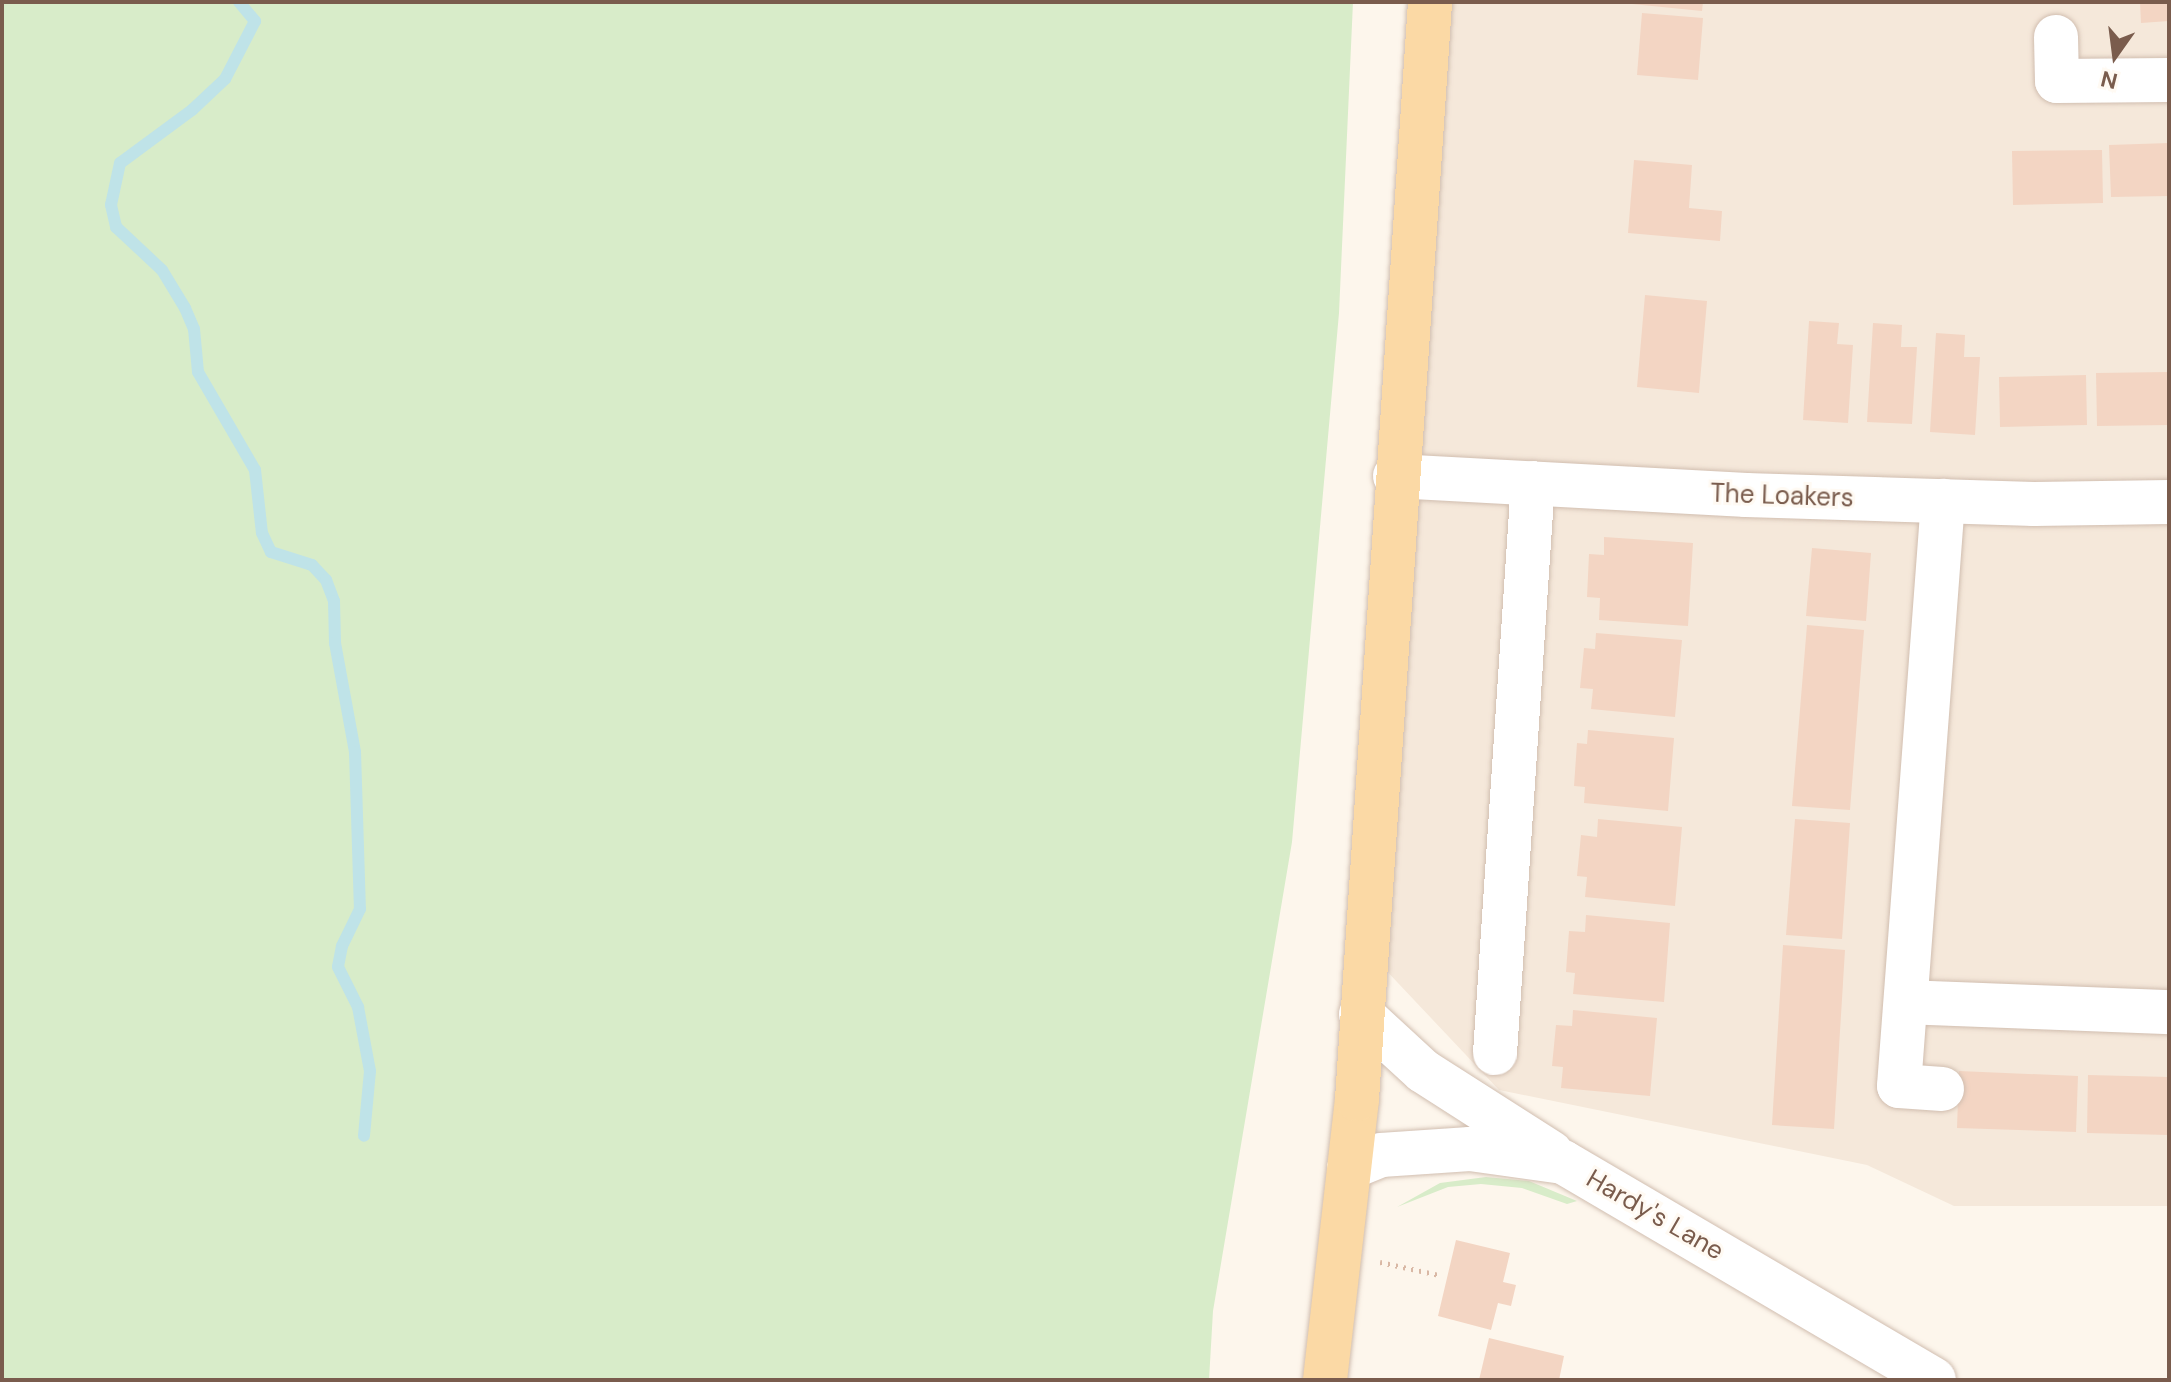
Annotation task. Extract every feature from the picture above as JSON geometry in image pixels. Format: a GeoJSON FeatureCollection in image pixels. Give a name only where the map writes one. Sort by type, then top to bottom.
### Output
{"type":"FeatureCollection","features":[{"type":"Feature","properties":{"kind":"main road"},"geometry":{"type":"LineString","coordinates":[[1325,1380],[1349,1168],[1361,1014],[1395,476],[1430,2]]}},
{"type":"Feature","properties":{"kind":"street"},"geometry":{"type":"LineString","coordinates":[[2056,37],[2057,81],[2169,80]]}},
{"type":"Feature","properties":{"kind":"street","name":"The Loakers"},"geometry":{"type":"LineString","coordinates":[[1395,476],[1943,501],[2169,502]]}},
{"type":"Feature","properties":{"kind":"street"},"geometry":{"type":"LineString","coordinates":[[1495,1053],[1533,483]]}},
{"type":"Feature","properties":{"kind":"street"},"geometry":{"type":"LineString","coordinates":[[1942,1089],[1899,1086],[1943,501]]}},
{"type":"Feature","properties":{"kind":"street"},"geometry":{"type":"LineString","coordinates":[[1906,1002],[2169,1012]]}},
{"type":"Feature","properties":{"kind":"street"},"geometry":{"type":"LineString","coordinates":[[1361,1014],[1423,1071],[1563,1162]]}},
{"type":"Feature","properties":{"kind":"street","name":"Hardy's Lane"},"geometry":{"type":"LineString","coordinates":[[1349,1168],[1381,1155],[1470,1149],[1563,1162],[1934,1380]]}},
{"type":"Feature","properties":{"kind":"path"},"geometry":{"type":"LineString","coordinates":[[1340,1253],[1439,1275]]}},
{"type":"Feature","properties":{"kind":"shaded area"},"geometry":{"type":"Polygon","coordinates":[[[1450,2],[2169,2],[2169,1206],[1954,1206],[1867,1165],[1499,1090],[1381,965],[1450,2]]]}},
{"type":"Feature","properties":{"kind":"green space"},"geometry":{"type":"Polygon","coordinates":[[[2,2],[1353,2],[1339,313],[1292,842],[1213,1311],[1209,1380],[2,1380],[2,2]]]}},
{"type":"Feature","properties":{"kind":"green space"},"geometry":{"type":"Polygon","coordinates":[[[1486,1177],[1529,1181],[1577,1201],[1567,1204],[1522,1188],[1481,1184],[1448,1187],[1397,1207],[1440,1183],[1486,1177]]]}},
{"type":"Feature","properties":{"kind":"building"},"geometry":{"type":"Polygon","coordinates":[[[1612,2],[1703,2],[1702,11],[1612,2]]]}},
{"type":"Feature","properties":{"kind":"building"},"geometry":{"type":"Polygon","coordinates":[[[2140,2],[2169,2],[2169,21],[2141,23],[2140,2]]]}},
{"type":"Feature","properties":{"kind":"building"},"geometry":{"type":"Polygon","coordinates":[[[1642,13],[1703,18],[1698,80],[1637,75],[1642,13]]]}},
{"type":"Feature","properties":{"kind":"building"},"geometry":{"type":"Polygon","coordinates":[[[2169,143],[2169,196],[2111,197],[2109,145],[2169,143]]]}},
{"type":"Feature","properties":{"kind":"building"},"geometry":{"type":"Polygon","coordinates":[[[2102,150],[2103,203],[2013,205],[2012,151],[2102,150]]]}},
{"type":"Feature","properties":{"kind":"building"},"geometry":{"type":"Polygon","coordinates":[[[1634,160],[1692,165],[1689,208],[1722,211],[1720,241],[1628,233],[1634,160]]]}},
{"type":"Feature","properties":{"kind":"building"},"geometry":{"type":"Polygon","coordinates":[[[1645,295],[1707,301],[1699,393],[1637,387],[1645,295]]]}},
{"type":"Feature","properties":{"kind":"building"},"geometry":{"type":"Polygon","coordinates":[[[1809,321],[1839,323],[1837,344],[1853,345],[1848,423],[1803,420],[1809,321]]]}},
{"type":"Feature","properties":{"kind":"building"},"geometry":{"type":"Polygon","coordinates":[[[1873,323],[1902,325],[1901,347],[1917,347],[1912,424],[1867,422],[1873,323]]]}},
{"type":"Feature","properties":{"kind":"building"},"geometry":{"type":"Polygon","coordinates":[[[1936,333],[1965,335],[1964,357],[1980,357],[1975,435],[1930,432],[1936,333]]]}},
{"type":"Feature","properties":{"kind":"building"},"geometry":{"type":"Polygon","coordinates":[[[2169,372],[2169,425],[2097,426],[2096,373],[2169,372]]]}},
{"type":"Feature","properties":{"kind":"building"},"geometry":{"type":"Polygon","coordinates":[[[2086,375],[2087,425],[2000,427],[1999,377],[2086,375]]]}},
{"type":"Feature","properties":{"kind":"building"},"geometry":{"type":"Polygon","coordinates":[[[1604,537],[1693,543],[1688,626],[1599,620],[1600,598],[1587,597],[1589,554],[1604,555],[1604,537]]]}},
{"type":"Feature","properties":{"kind":"building"},"geometry":{"type":"Polygon","coordinates":[[[1812,548],[1871,553],[1866,621],[1806,616],[1812,548]]]}},
{"type":"Feature","properties":{"kind":"building"},"geometry":{"type":"Polygon","coordinates":[[[1807,625],[1864,630],[1850,810],[1792,806],[1807,625]]]}},
{"type":"Feature","properties":{"kind":"building"},"geometry":{"type":"Polygon","coordinates":[[[1596,633],[1682,640],[1675,717],[1591,709],[1593,689],[1580,688],[1584,648],[1595,649],[1596,633]]]}},
{"type":"Feature","properties":{"kind":"building"},"geometry":{"type":"Polygon","coordinates":[[[1588,730],[1674,738],[1668,811],[1584,803],[1585,787],[1574,786],[1577,743],[1587,744],[1588,730]]]}},
{"type":"Feature","properties":{"kind":"building"},"geometry":{"type":"Polygon","coordinates":[[[1598,819],[1682,827],[1675,906],[1585,897],[1587,877],[1577,876],[1581,835],[1597,837],[1598,819]]]}},
{"type":"Feature","properties":{"kind":"building"},"geometry":{"type":"Polygon","coordinates":[[[1795,819],[1850,823],[1842,939],[1786,935],[1795,819]]]}},
{"type":"Feature","properties":{"kind":"building"},"geometry":{"type":"Polygon","coordinates":[[[1586,915],[1670,923],[1664,1002],[1573,994],[1575,973],[1566,972],[1569,931],[1585,932],[1586,915]]]}},
{"type":"Feature","properties":{"kind":"building"},"geometry":{"type":"Polygon","coordinates":[[[1783,945],[1845,950],[1834,1129],[1772,1125],[1783,945]]]}},
{"type":"Feature","properties":{"kind":"building"},"geometry":{"type":"Polygon","coordinates":[[[1573,1010],[1657,1018],[1650,1096],[1561,1088],[1563,1067],[1552,1066],[1556,1025],[1572,1026],[1573,1010]]]}},
{"type":"Feature","properties":{"kind":"building"},"geometry":{"type":"Polygon","coordinates":[[[1959,1071],[2078,1076],[2076,1132],[1957,1128],[1959,1071]]]}},
{"type":"Feature","properties":{"kind":"building"},"geometry":{"type":"Polygon","coordinates":[[[2088,1075],[2169,1077],[2169,1135],[2087,1133],[2088,1075]]]}},
{"type":"Feature","properties":{"kind":"building"},"geometry":{"type":"Polygon","coordinates":[[[1456,1240],[1510,1253],[1503,1282],[1516,1285],[1511,1306],[1498,1303],[1491,1330],[1438,1316],[1456,1240]]]}},
{"type":"Feature","properties":{"kind":"building"},"geometry":{"type":"Polygon","coordinates":[[[1489,1338],[1564,1356],[1559,1380],[1479,1380],[1489,1338]]]}},
{"type":"Feature","properties":{"kind":"waterway"},"geometry":{"type":"LineString","coordinates":[[239,2],[255,21],[225,79],[192,110],[120,163],[111,205],[116,227],[162,270],[185,308],[194,329],[198,372],[255,470],[262,533],[271,552],[312,565],[326,580],[334,601],[335,643],[355,752],[360,909],[342,946],[338,967],[358,1007],[370,1071],[364,1136]]}}]}
